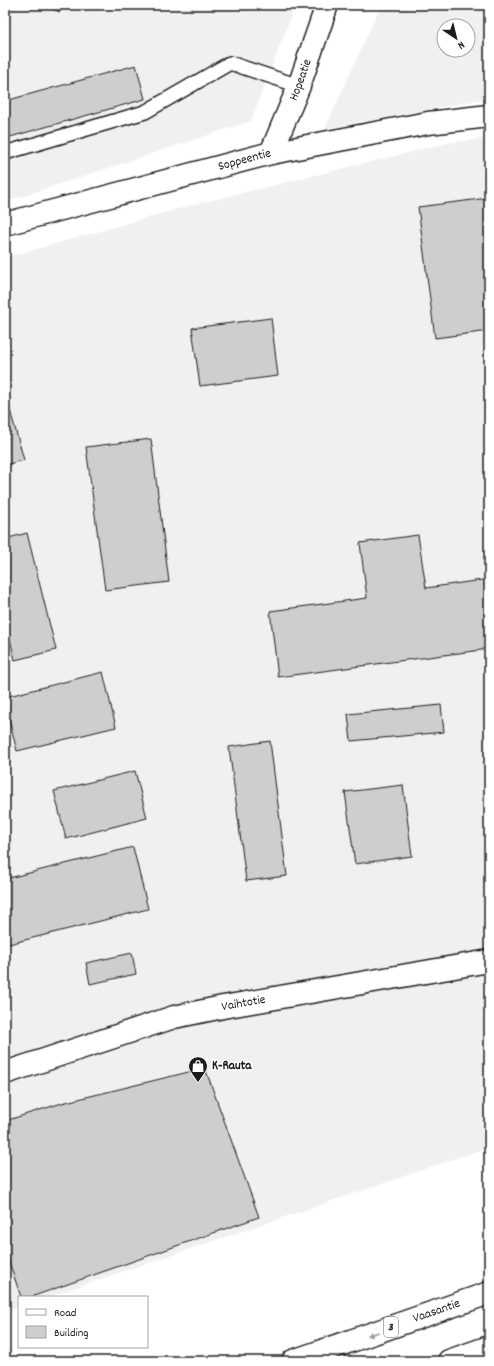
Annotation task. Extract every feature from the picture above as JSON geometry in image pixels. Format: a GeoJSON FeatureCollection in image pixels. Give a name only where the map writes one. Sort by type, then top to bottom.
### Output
{"type":"FeatureCollection","features":[{"type":"Feature","properties":{"kind":"main road","name":"Hopeatie"},"geometry":{"type":"LineString","coordinates":[[271,153],[298,86],[327,5]]}},
{"type":"Feature","properties":{"kind":"main road","name":"Soppeentie"},"geometry":{"type":"LineString","coordinates":[[5,224],[271,153],[428,123],[489,116]]}},
{"type":"Feature","properties":{"kind":"main road","name":"Vaihtotie"},"geometry":{"type":"LineString","coordinates":[[5,1073],[174,1017],[223,1007],[489,961]]}},
{"type":"Feature","properties":{"kind":"main road","name":"Vaasantie"},"geometry":{"type":"LineString","coordinates":[[292,1361],[489,1293]]}},
{"type":"Feature","properties":{"kind":"main road"},"geometry":{"type":"LineString","coordinates":[[449,1361],[489,1347]]}},
{"type":"Feature","properties":{"kind":"lane"},"geometry":{"type":"LineString","coordinates":[[5,153],[145,112],[230,63],[298,86]]}},
{"type":"Feature","properties":{"kind":"shaded area"},"geometry":{"type":"Polygon","coordinates":[[[5,5],[295,5],[251,121],[5,202],[5,5]]]}},
{"type":"Feature","properties":{"kind":"shaded area"},"geometry":{"type":"Polygon","coordinates":[[[381,5],[489,5],[489,98],[325,129],[381,5]]]}},
{"type":"Feature","properties":{"kind":"shaded area"},"geometry":{"type":"Polygon","coordinates":[[[489,138],[489,1147],[51,1296],[18,1296],[18,1307],[5,1312],[5,258],[192,205],[452,142],[489,138]]]}},
{"type":"Feature","properties":{"kind":"building"},"geometry":{"type":"Polygon","coordinates":[[[42,5],[63,5],[60,12],[42,5]]]}},
{"type":"Feature","properties":{"kind":"building"},"geometry":{"type":"Polygon","coordinates":[[[136,65],[145,99],[10,137],[5,121],[5,101],[136,65]]]}},
{"type":"Feature","properties":{"kind":"building"},"geometry":{"type":"Polygon","coordinates":[[[488,198],[489,331],[435,338],[418,207],[488,198]]]}},
{"type":"Feature","properties":{"kind":"building"},"geometry":{"type":"Polygon","coordinates":[[[271,318],[278,376],[200,386],[192,328],[271,318]]]}},
{"type":"Feature","properties":{"kind":"building"},"geometry":{"type":"Polygon","coordinates":[[[5,396],[24,460],[5,465],[5,396]]]}},
{"type":"Feature","properties":{"kind":"building"},"geometry":{"type":"Polygon","coordinates":[[[151,439],[169,582],[105,590],[86,447],[151,439]]]}},
{"type":"Feature","properties":{"kind":"building"},"geometry":{"type":"Polygon","coordinates":[[[27,533],[56,650],[15,660],[5,618],[5,539],[27,533]]]}},
{"type":"Feature","properties":{"kind":"building"},"geometry":{"type":"Polygon","coordinates":[[[418,535],[426,588],[489,579],[489,649],[278,677],[270,611],[367,598],[360,543],[418,535]]]}},
{"type":"Feature","properties":{"kind":"building"},"geometry":{"type":"Polygon","coordinates":[[[103,672],[116,727],[17,751],[5,704],[5,697],[103,672]]]}},
{"type":"Feature","properties":{"kind":"building"},"geometry":{"type":"Polygon","coordinates":[[[441,705],[444,732],[351,741],[348,714],[441,705]]]}},
{"type":"Feature","properties":{"kind":"building"},"geometry":{"type":"Polygon","coordinates":[[[270,741],[287,876],[246,881],[229,747],[270,741]]]}},
{"type":"Feature","properties":{"kind":"building"},"geometry":{"type":"Polygon","coordinates":[[[135,771],[147,818],[66,839],[54,791],[135,771]]]}},
{"type":"Feature","properties":{"kind":"building"},"geometry":{"type":"Polygon","coordinates":[[[403,785],[412,856],[355,864],[345,792],[403,785]]]}},
{"type":"Feature","properties":{"kind":"building"},"geometry":{"type":"Polygon","coordinates":[[[133,847],[148,909],[5,945],[5,879],[133,847]]]}},
{"type":"Feature","properties":{"kind":"building"},"geometry":{"type":"Polygon","coordinates":[[[132,953],[136,974],[90,984],[86,963],[132,953]]]}},
{"type":"Feature","properties":{"kind":"building"},"geometry":{"type":"Polygon","coordinates":[[[205,1068],[259,1217],[34,1296],[21,1296],[5,1250],[5,1121],[62,1103],[205,1068]]]}},
{"type":"Feature","properties":{"kind":"place","name":"K-Rauta"},"geometry":{"type":"Point","coordinates":[198,1083]}}]}
